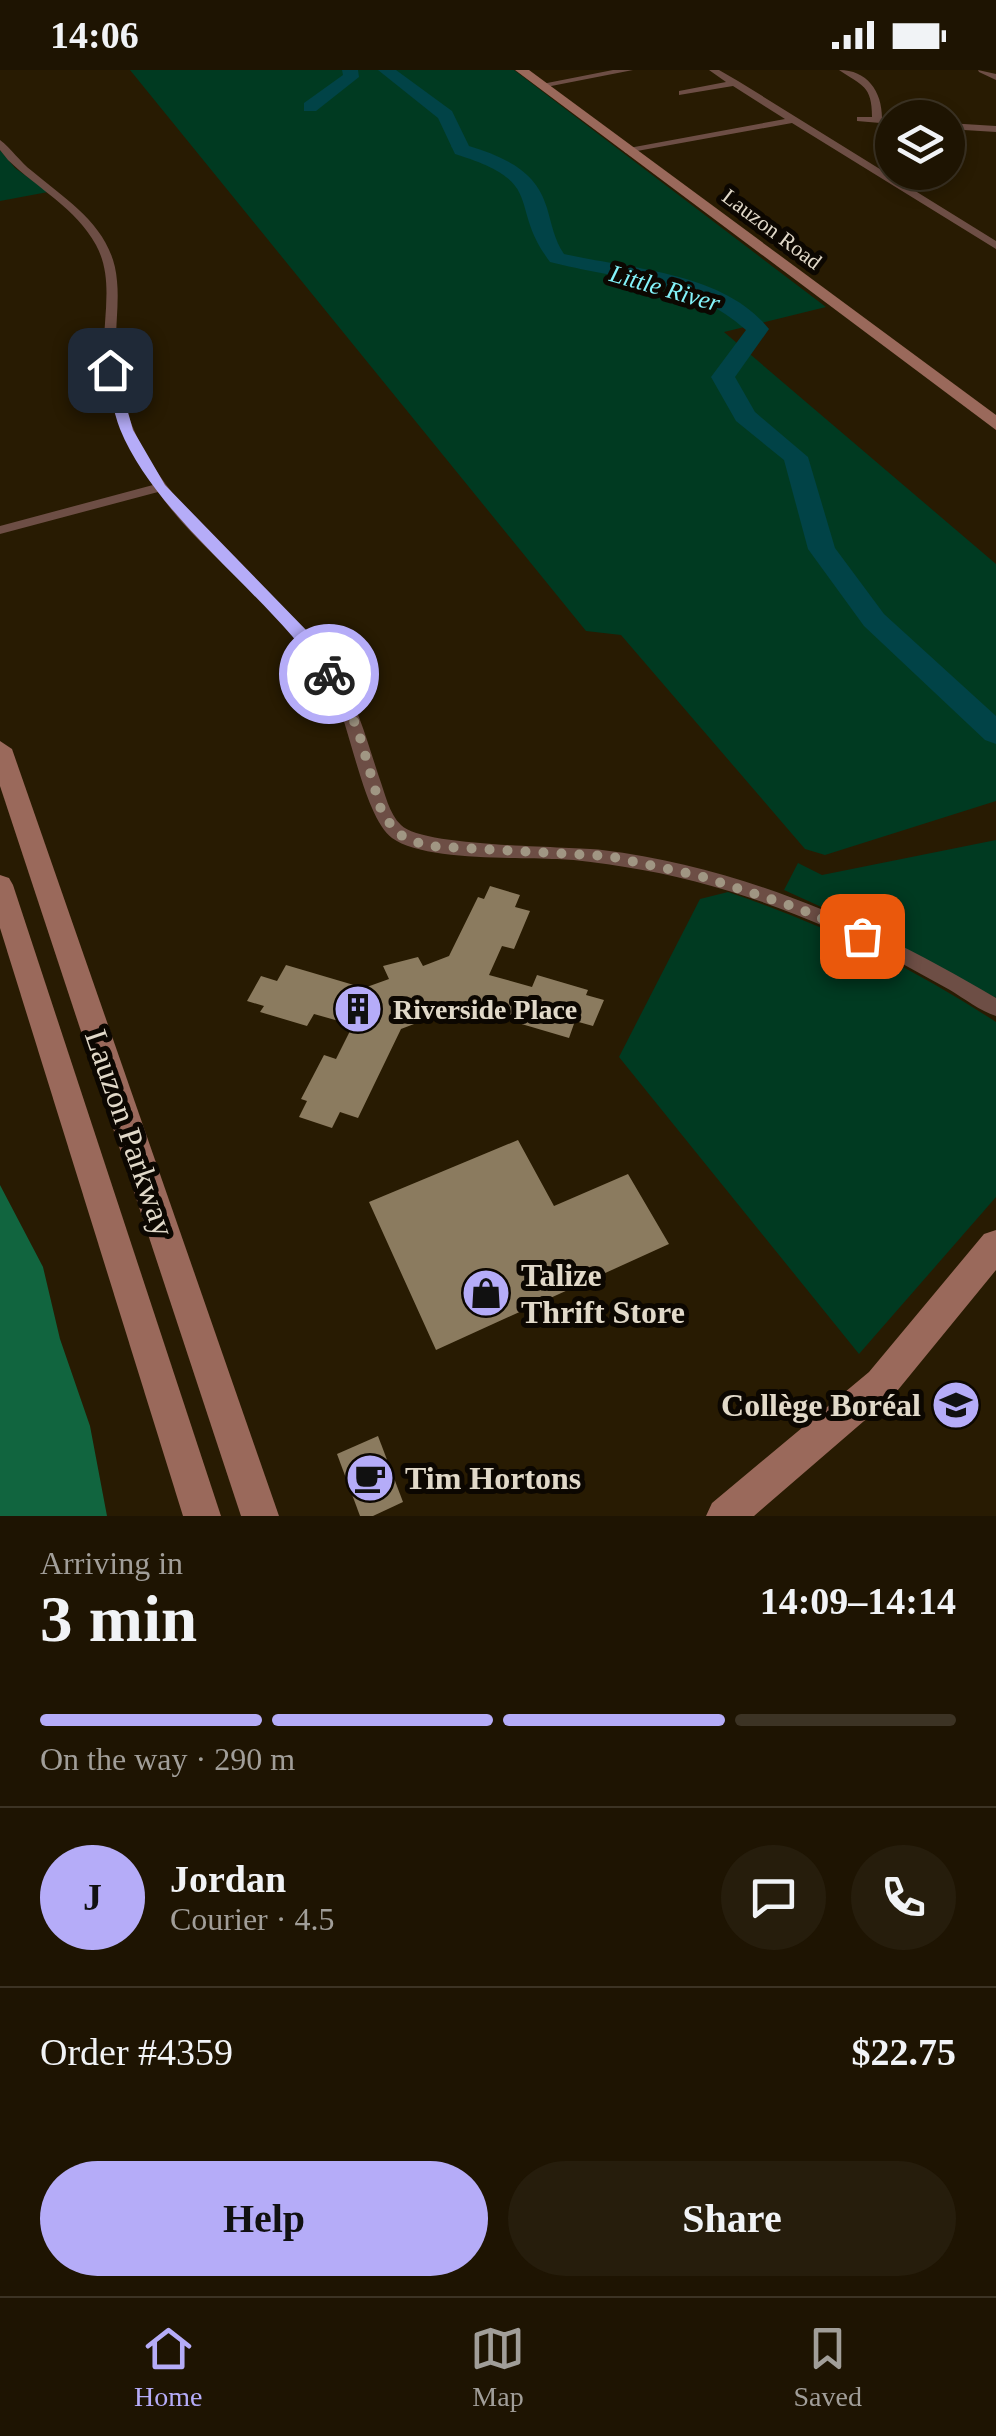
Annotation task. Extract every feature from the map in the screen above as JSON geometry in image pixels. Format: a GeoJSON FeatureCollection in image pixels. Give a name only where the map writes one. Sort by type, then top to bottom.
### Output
{"type":"FeatureCollection","features":[{"type":"Feature","properties":{"kind":"street","name":"Lauzon Road"},"geometry":{"type":"LineString","coordinates":[[521,70],[996,424]]}},
{"type":"Feature","properties":{"kind":"street"},"geometry":{"type":"LineString","coordinates":[[541,85],[629,70]]}},
{"type":"Feature","properties":{"kind":"street"},"geometry":{"type":"LineString","coordinates":[[713,70],[996,246]]}},
{"type":"Feature","properties":{"kind":"street"},"geometry":{"type":"LineString","coordinates":[[842,70],[873,87],[878,100]]}},
{"type":"Feature","properties":{"kind":"street"},"geometry":{"type":"LineString","coordinates":[[982,70],[996,77]]}},
{"type":"Feature","properties":{"kind":"street"},"geometry":{"type":"LineString","coordinates":[[682,92],[735,84]]}},
{"type":"Feature","properties":{"kind":"street"},"geometry":{"type":"LineString","coordinates":[[860,119],[875,120]]}},
{"type":"Feature","properties":{"kind":"street"},"geometry":{"type":"LineString","coordinates":[[629,151],[793,120]]}},
{"type":"Feature","properties":{"kind":"street"},"geometry":{"type":"LineString","coordinates":[[965,127],[994,129],[996,145]]}},
{"type":"Feature","properties":{"kind":"street"},"geometry":{"type":"LineString","coordinates":[[0,143],[21,169],[75,208],[104,250],[114,295],[110,340],[117,402],[126,430],[160,487],[303,635],[339,688],[357,727],[382,813],[398,834],[426,846],[608,856],[700,876],[798,908],[894,950],[996,1008]]}},
{"type":"Feature","properties":{"kind":"street"},"geometry":{"type":"LineString","coordinates":[[0,530],[160,487]]}},
{"type":"Feature","properties":{"kind":"street","name":"Lauzon Parkway"},"geometry":{"type":"LineString","coordinates":[[0,749],[260,1516]]}},
{"type":"Feature","properties":{"kind":"street","name":"Lauzon Parkway"},"geometry":{"type":"LineString","coordinates":[[0,886],[202,1516]]}},
{"type":"Feature","properties":{"kind":"street"},"geometry":{"type":"LineString","coordinates":[[725,1516],[881,1384],[996,1244]]}},
{"type":"Feature","properties":{"kind":"green space"},"geometry":{"type":"Polygon","coordinates":[[[130,70],[514,70],[826,307],[724,332],[996,564],[996,725],[990,728],[996,734],[996,801],[825,855],[805,849],[621,635],[586,631],[130,70]]]}},
{"type":"Feature","properties":{"kind":"green space"},"geometry":{"type":"Polygon","coordinates":[[[0,150],[15,168],[48,192],[0,201],[0,150]]]}},
{"type":"Feature","properties":{"kind":"green space"},"geometry":{"type":"Polygon","coordinates":[[[996,840],[996,998],[861,925],[784,890],[798,863],[822,875],[996,840]]]}},
{"type":"Feature","properties":{"kind":"green space"},"geometry":{"type":"Polygon","coordinates":[[[728,892],[866,948],[996,1022],[996,1197],[859,1354],[619,1057],[700,899],[728,892]]]}},
{"type":"Feature","properties":{"kind":"green space"},"geometry":{"type":"Polygon","coordinates":[[[0,1185],[43,1267],[60,1339],[90,1426],[107,1516],[0,1516],[0,1185]]]}},
{"type":"Feature","properties":{"kind":"water"},"geometry":{"type":"Polygon","coordinates":[[[379,70],[393,70],[447,110],[465,146],[452,148],[443,119],[379,70]]]}},
{"type":"Feature","properties":{"kind":"building","name":"Riverside Place"},"geometry":{"type":"Polygon","coordinates":[[[490,886],[520,895],[515,907],[530,911],[514,949],[502,946],[489,975],[532,987],[537,975],[588,990],[586,995],[604,1000],[593,1026],[575,1021],[569,1038],[461,1006],[401,1029],[358,1118],[340,1112],[332,1128],[299,1117],[307,1101],[301,1099],[324,1055],[336,1059],[353,1025],[314,1014],[307,1026],[260,1012],[264,1006],[247,1001],[261,976],[277,981],[286,965],[364,988],[389,979],[383,966],[418,957],[423,966],[449,956],[478,897],[484,899],[490,886]]]}},
{"type":"Feature","properties":{"kind":"building","name":"Talize Thrift Store"},"geometry":{"type":"Polygon","coordinates":[[[518,1140],[554,1206],[628,1174],[669,1244],[436,1350],[369,1202],[518,1140]]]}},
{"type":"Feature","properties":{"kind":"building","name":"Tim Hortons"},"geometry":{"type":"Polygon","coordinates":[[[378,1436],[403,1502],[373,1516],[360,1516],[337,1454],[378,1436]]]}},
{"type":"Feature","properties":{"kind":"waterway","name":"Little River"},"geometry":{"type":"LineString","coordinates":[[310,107],[351,77],[350,70]]}},
{"type":"Feature","properties":{"kind":"waterway","name":"Little River"},"geometry":{"type":"LineString","coordinates":[[386,70],[446,115],[461,150],[495,161],[523,180],[535,201],[547,243],[557,258],[692,290],[718,300],[758,329],[723,377],[745,416],[796,457],[822,549],[874,620],[996,733]]}},
{"type":"Feature","properties":{"kind":"way so far"},"geometry":{"type":"LineString","coordinates":[[329,674],[357,727],[382,813],[398,834],[426,846],[608,856],[700,876],[798,908],[862,936]]}},
{"type":"Feature","properties":{"kind":"place","name":"Riverside Place"},"geometry":{"type":"Point","coordinates":[358,1009]}},
{"type":"Feature","properties":{"kind":"place","name":"Talize Thrift Store"},"geometry":{"type":"Point","coordinates":[486,1293]}},
{"type":"Feature","properties":{"kind":"place","name":"Collège Boréal"},"geometry":{"type":"Point","coordinates":[956,1405]}},
{"type":"Feature","properties":{"kind":"place","name":"Tim Hortons"},"geometry":{"type":"Point","coordinates":[370,1478]}},
{"type":"Feature","properties":{"kind":"route"},"geometry":{"type":"LineString","coordinates":[[110,370],[126,430],[160,487],[303,635],[329,674]]}}]}
